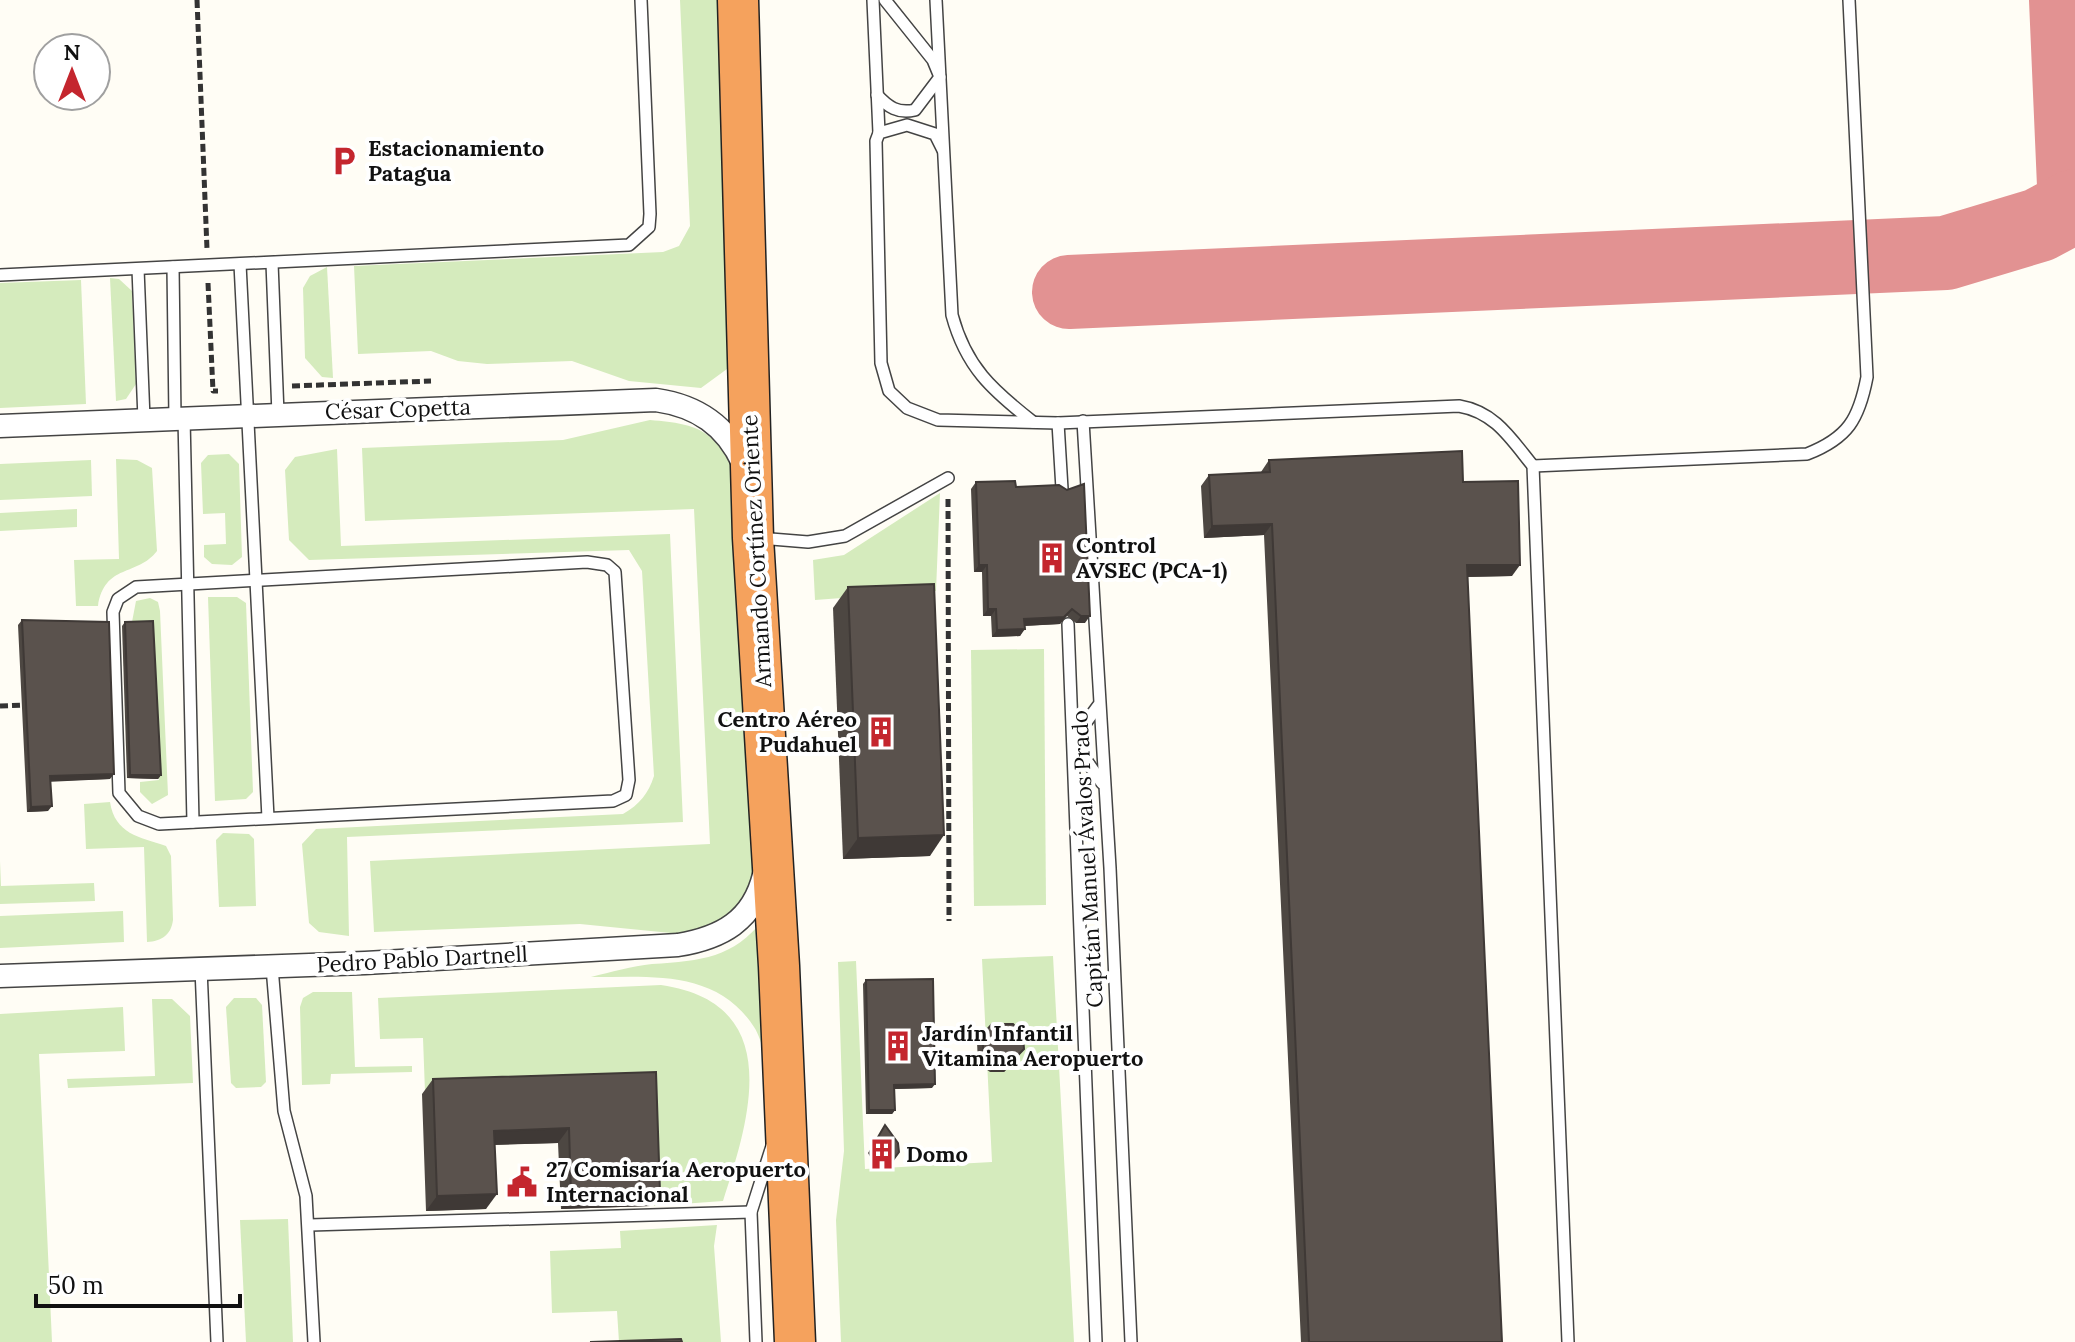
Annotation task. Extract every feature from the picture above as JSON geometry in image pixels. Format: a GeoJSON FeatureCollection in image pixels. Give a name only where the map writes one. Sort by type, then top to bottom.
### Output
{"type":"FeatureCollection","features":[{"type":"Feature","properties":{"kind":"highway","name":"Armando Cortínez Oriente"},"geometry":{"type":"LineString","coordinates":[[738,0],[753,538],[786,1100],[795,1342]]}},
{"type":"Feature","properties":{"kind":"street","name":"César Copetta"},"geometry":{"type":"LineString","coordinates":[[0,426],[639,399],[672,402],[698,411],[727,435],[746,468],[751,487]]}},
{"type":"Feature","properties":{"kind":"street","name":"Pedro Pablo Dartnell"},"geometry":{"type":"LineString","coordinates":[[0,976],[272,967],[700,942],[732,927],[753,905],[768,861],[771,830]]}},
{"type":"Feature","properties":{"kind":"lane"},"geometry":{"type":"LineString","coordinates":[[0,275],[629,245],[649,227],[650,214],[641,0]]}},
{"type":"Feature","properties":{"kind":"lane"},"geometry":{"type":"LineString","coordinates":[[873,0],[879,133],[875,150],[881,363],[889,391],[907,408],[938,420],[1058,423],[1459,406],[1479,409],[1495,420],[1533,466],[1568,1342]]}},
{"type":"Feature","properties":{"kind":"lane"},"geometry":{"type":"LineString","coordinates":[[885,0],[933,60],[940,77]]}},
{"type":"Feature","properties":{"kind":"lane"},"geometry":{"type":"LineString","coordinates":[[936,0],[952,315],[958,338],[983,381],[1033,423]]}},
{"type":"Feature","properties":{"kind":"lane"},"geometry":{"type":"LineString","coordinates":[[1533,466],[1807,454],[1831,445],[1850,427],[1863,401],[1867,377],[1849,0]]}},
{"type":"Feature","properties":{"kind":"lane"},"geometry":{"type":"LineString","coordinates":[[877,95],[887,106],[904,112],[915,110],[940,77]]}},
{"type":"Feature","properties":{"kind":"lane"},"geometry":{"type":"LineString","coordinates":[[879,133],[892,127],[920,126],[935,134],[943,150]]}},
{"type":"Feature","properties":{"kind":"lane"},"geometry":{"type":"LineString","coordinates":[[272,263],[278,414]]}},
{"type":"Feature","properties":{"kind":"lane"},"geometry":{"type":"LineString","coordinates":[[240,264],[268,818]]}},
{"type":"Feature","properties":{"kind":"lane"},"geometry":{"type":"LineString","coordinates":[[173,267],[193,822]]}},
{"type":"Feature","properties":{"kind":"lane"},"geometry":{"type":"LineString","coordinates":[[138,269],[144,419]]}},
{"type":"Feature","properties":{"kind":"lane","name":"Capitán Manuel Ávalos Prado"},"geometry":{"type":"LineString","coordinates":[[1083,421],[1131,1342]]}},
{"type":"Feature","properties":{"kind":"lane"},"geometry":{"type":"LineString","coordinates":[[1058,423],[1062,489]]}},
{"type":"Feature","properties":{"kind":"lane"},"geometry":{"type":"LineString","coordinates":[[753,538],[808,542],[845,536],[948,478]]}},
{"type":"Feature","properties":{"kind":"lane"},"geometry":{"type":"LineString","coordinates":[[587,562],[607,565],[615,572],[629,780],[626,795],[613,801],[146,822],[128,808],[119,793],[113,612],[118,599],[136,587],[185,581],[254,579],[587,562]]}},
{"type":"Feature","properties":{"kind":"lane","name":"Capitán Manuel Ávalos Prado"},"geometry":{"type":"LineString","coordinates":[[1068,624],[1096,1342]]}},
{"type":"Feature","properties":{"kind":"lane"},"geometry":{"type":"LineString","coordinates":[[1098,706],[1073,741],[1103,785]]}},
{"type":"Feature","properties":{"kind":"lane"},"geometry":{"type":"LineString","coordinates":[[272,967],[284,1111],[306,1196],[310,1225],[314,1342]]}},
{"type":"Feature","properties":{"kind":"lane"},"geometry":{"type":"LineString","coordinates":[[201,969],[217,1342]]}},
{"type":"Feature","properties":{"kind":"lane"},"geometry":{"type":"LineString","coordinates":[[756,1342],[751,1212],[786,1100]]}},
{"type":"Feature","properties":{"kind":"lane"},"geometry":{"type":"LineString","coordinates":[[310,1225],[751,1212]]}},
{"type":"Feature","properties":{"kind":"path"},"geometry":{"type":"LineString","coordinates":[[948,478],[949,921]]}},
{"type":"Feature","properties":{"kind":"path"},"geometry":{"type":"LineString","coordinates":[[0,706],[43,704]]}},
{"type":"Feature","properties":{"kind":"green space"},"geometry":{"type":"Polygon","coordinates":[[[680,0],[725,0],[736,354],[727,369],[701,388],[629,381],[572,361],[487,364],[458,361],[431,351],[358,354],[354,266],[663,252],[679,246],[690,226],[680,0]]]}},
{"type":"Feature","properties":{"kind":"green space"},"geometry":{"type":"Polygon","coordinates":[[[327,267],[333,378],[322,377],[305,358],[303,288],[310,276],[327,267]]]}},
{"type":"Feature","properties":{"kind":"green space"},"geometry":{"type":"Polygon","coordinates":[[[110,278],[119,279],[132,291],[136,384],[126,399],[116,401],[110,278]]]}},
{"type":"Feature","properties":{"kind":"green space"},"geometry":{"type":"Polygon","coordinates":[[[81,280],[86,404],[0,408],[0,283],[81,280]]]}},
{"type":"Feature","properties":{"kind":"green space"},"geometry":{"type":"Polygon","coordinates":[[[650,420],[682,424],[704,433],[722,450],[738,478],[756,876],[749,894],[714,926],[681,934],[580,924],[374,932],[370,861],[710,844],[694,509],[365,521],[362,448],[563,440],[650,420]]]}},
{"type":"Feature","properties":{"kind":"green space"},"geometry":{"type":"Polygon","coordinates":[[[337,449],[341,546],[670,534],[683,822],[347,837],[349,936],[319,932],[309,923],[302,844],[316,829],[623,814],[643,798],[654,776],[642,571],[629,550],[309,560],[289,540],[285,470],[295,457],[337,449]]]}},
{"type":"Feature","properties":{"kind":"green space"},"geometry":{"type":"Polygon","coordinates":[[[229,454],[239,464],[242,557],[232,565],[212,564],[204,557],[204,545],[226,544],[225,513],[203,514],[201,463],[208,455],[229,454]]]}},
{"type":"Feature","properties":{"kind":"green space"},"geometry":{"type":"Polygon","coordinates":[[[116,459],[137,460],[152,468],[157,551],[140,565],[107,583],[98,606],[76,606],[74,560],[119,559],[116,459]]]}},
{"type":"Feature","properties":{"kind":"green space"},"geometry":{"type":"Polygon","coordinates":[[[91,460],[92,496],[0,500],[0,464],[91,460]]]}},
{"type":"Feature","properties":{"kind":"green space"},"geometry":{"type":"Polygon","coordinates":[[[940,493],[936,591],[815,600],[813,560],[844,555],[940,493]]]}},
{"type":"Feature","properties":{"kind":"green space"},"geometry":{"type":"Polygon","coordinates":[[[77,509],[77,527],[0,531],[0,513],[77,509]]]}},
{"type":"Feature","properties":{"kind":"green space"},"geometry":{"type":"Polygon","coordinates":[[[208,597],[237,597],[246,603],[253,792],[246,799],[215,801],[208,597]]]}},
{"type":"Feature","properties":{"kind":"green space"},"geometry":{"type":"Polygon","coordinates":[[[150,598],[158,602],[160,611],[168,795],[152,804],[140,792],[140,782],[159,780],[152,622],[132,622],[136,601],[150,598]]]}},
{"type":"Feature","properties":{"kind":"green space"},"geometry":{"type":"Polygon","coordinates":[[[1044,649],[1046,905],[974,906],[971,650],[1044,649]]]}},
{"type":"Feature","properties":{"kind":"green space"},"geometry":{"type":"Polygon","coordinates":[[[110,802],[123,828],[138,837],[166,846],[171,856],[173,920],[168,933],[157,940],[147,942],[144,847],[86,849],[84,804],[110,802]]]}},
{"type":"Feature","properties":{"kind":"green space"},"geometry":{"type":"Polygon","coordinates":[[[223,833],[249,834],[254,839],[256,906],[219,907],[216,840],[223,833]]]}},
{"type":"Feature","properties":{"kind":"green space"},"geometry":{"type":"Polygon","coordinates":[[[0,861],[1,886],[94,883],[95,901],[0,904],[0,861]]]}},
{"type":"Feature","properties":{"kind":"green space"},"geometry":{"type":"Polygon","coordinates":[[[123,911],[124,942],[0,948],[0,916],[123,911]]]}},
{"type":"Feature","properties":{"kind":"green space"},"geometry":{"type":"Polygon","coordinates":[[[770,911],[767,1061],[754,1027],[739,1008],[721,995],[681,980],[591,977],[637,966],[688,961],[718,954],[745,939],[770,911]]]}},
{"type":"Feature","properties":{"kind":"green space"},"geometry":{"type":"Polygon","coordinates":[[[1053,956],[1074,1342],[841,1342],[836,1220],[844,1151],[838,962],[856,961],[865,1169],[992,1162],[982,959],[1053,956]]]}},
{"type":"Feature","properties":{"kind":"green space"},"geometry":{"type":"Polygon","coordinates":[[[661,985],[701,996],[727,1015],[743,1039],[749,1069],[748,1101],[742,1135],[723,1201],[654,1206],[646,1084],[425,1092],[423,1038],[380,1039],[378,998],[661,985]]]}},
{"type":"Feature","properties":{"kind":"green space"},"geometry":{"type":"Polygon","coordinates":[[[313,992],[352,992],[355,1067],[412,1066],[412,1072],[331,1074],[330,1084],[302,1085],[300,1007],[303,998],[313,992]]]}},
{"type":"Feature","properties":{"kind":"green space"},"geometry":{"type":"Polygon","coordinates":[[[234,998],[256,998],[262,1005],[266,1082],[261,1087],[236,1088],[231,1083],[226,1007],[234,998]]]}},
{"type":"Feature","properties":{"kind":"green space"},"geometry":{"type":"Polygon","coordinates":[[[152,999],[172,999],[190,1016],[193,1083],[68,1088],[67,1079],[155,1076],[152,999]]]}},
{"type":"Feature","properties":{"kind":"green space"},"geometry":{"type":"Polygon","coordinates":[[[123,1007],[125,1051],[39,1054],[52,1342],[0,1342],[0,1014],[123,1007]]]}},
{"type":"Feature","properties":{"kind":"green space"},"geometry":{"type":"Polygon","coordinates":[[[288,1219],[293,1342],[246,1342],[240,1220],[288,1219]]]}},
{"type":"Feature","properties":{"kind":"green space"},"geometry":{"type":"Polygon","coordinates":[[[717,1225],[714,1246],[721,1342],[619,1342],[617,1311],[552,1313],[550,1251],[621,1248],[620,1231],[717,1225]]]}},
{"type":"Feature","properties":{"kind":"building"},"geometry":{"type":"Polygon","coordinates":[[[1462,451],[1463,482],[1518,481],[1520,565],[1467,565],[1502,1342],[1309,1342],[1272,524],[1212,526],[1209,475],[1270,472],[1269,460],[1462,451]]]}},
{"type":"Feature","properties":{"kind":"building"},"geometry":{"type":"Polygon","coordinates":[[[1015,481],[1016,487],[1059,485],[1067,490],[1084,484],[1090,616],[1081,616],[1072,609],[1064,617],[1024,619],[1025,629],[997,630],[996,609],[988,609],[987,565],[979,565],[976,482],[1015,481]]]}},
{"type":"Feature","properties":{"kind":"building","name":"Centro Aéreo Pudahuel"},"geometry":{"type":"Polygon","coordinates":[[[934,584],[944,835],[858,838],[848,587],[934,584]]]}},
{"type":"Feature","properties":{"kind":"building"},"geometry":{"type":"Polygon","coordinates":[[[22,620],[109,622],[114,774],[50,776],[52,806],[31,807],[22,620]]]}},
{"type":"Feature","properties":{"kind":"building"},"geometry":{"type":"Polygon","coordinates":[[[153,621],[161,775],[130,775],[125,622],[153,621]]]}},
{"type":"Feature","properties":{"kind":"building","name":"Jardín Infantil Vitamina Aeropuerto"},"geometry":{"type":"Polygon","coordinates":[[[933,979],[935,1084],[894,1085],[895,1110],[869,1110],[866,980],[933,979]]]}},
{"type":"Feature","properties":{"kind":"building"},"geometry":{"type":"Polygon","coordinates":[[[992,1024],[1013,1024],[1023,1035],[1024,1049],[1009,1064],[995,1064],[984,1055],[982,1035],[992,1024]]]}},
{"type":"Feature","properties":{"kind":"building"},"geometry":{"type":"Polygon","coordinates":[[[656,1072],[660,1192],[571,1194],[569,1128],[494,1131],[497,1194],[437,1196],[433,1079],[656,1072]]]}},
{"type":"Feature","properties":{"kind":"building","name":"Domo"},"geometry":{"type":"Polygon","coordinates":[[[885,1125],[898,1143],[899,1152],[891,1163],[877,1161],[871,1149],[885,1125]]]}},
{"type":"Feature","properties":{"kind":"building"},"geometry":{"type":"Polygon","coordinates":[[[681,1339],[682,1342],[590,1342],[681,1339]]]}},
{"type":"Feature","properties":{"kind":"taxiway"},"geometry":{"type":"LineString","coordinates":[[2066,0],[2075,209]]}},
{"type":"Feature","properties":{"kind":"taxiway"},"geometry":{"type":"LineString","coordinates":[[1069,292],[1946,253],[2039,225],[2075,206]]}},
{"type":"Feature","properties":{"kind":"place","name":"Estacionamiento Patagua"},"geometry":{"type":"Point","coordinates":[344,161]}},
{"type":"Feature","properties":{"kind":"place","name":"Control AVSEC (PCA-1)"},"geometry":{"type":"Point","coordinates":[1052,558]}},
{"type":"Feature","properties":{"kind":"place","name":"Centro Aéreo Pudahuel"},"geometry":{"type":"Point","coordinates":[881,732]}},
{"type":"Feature","properties":{"kind":"place","name":"Jardín Infantil Vitamina Aeropuerto"},"geometry":{"type":"Point","coordinates":[898,1046]}},
{"type":"Feature","properties":{"kind":"place","name":"Domo"},"geometry":{"type":"Point","coordinates":[882,1154]}},
{"type":"Feature","properties":{"kind":"place","name":"27 Comisaría Aeropuerto Internacional"},"geometry":{"type":"Point","coordinates":[522,1182]}}]}
